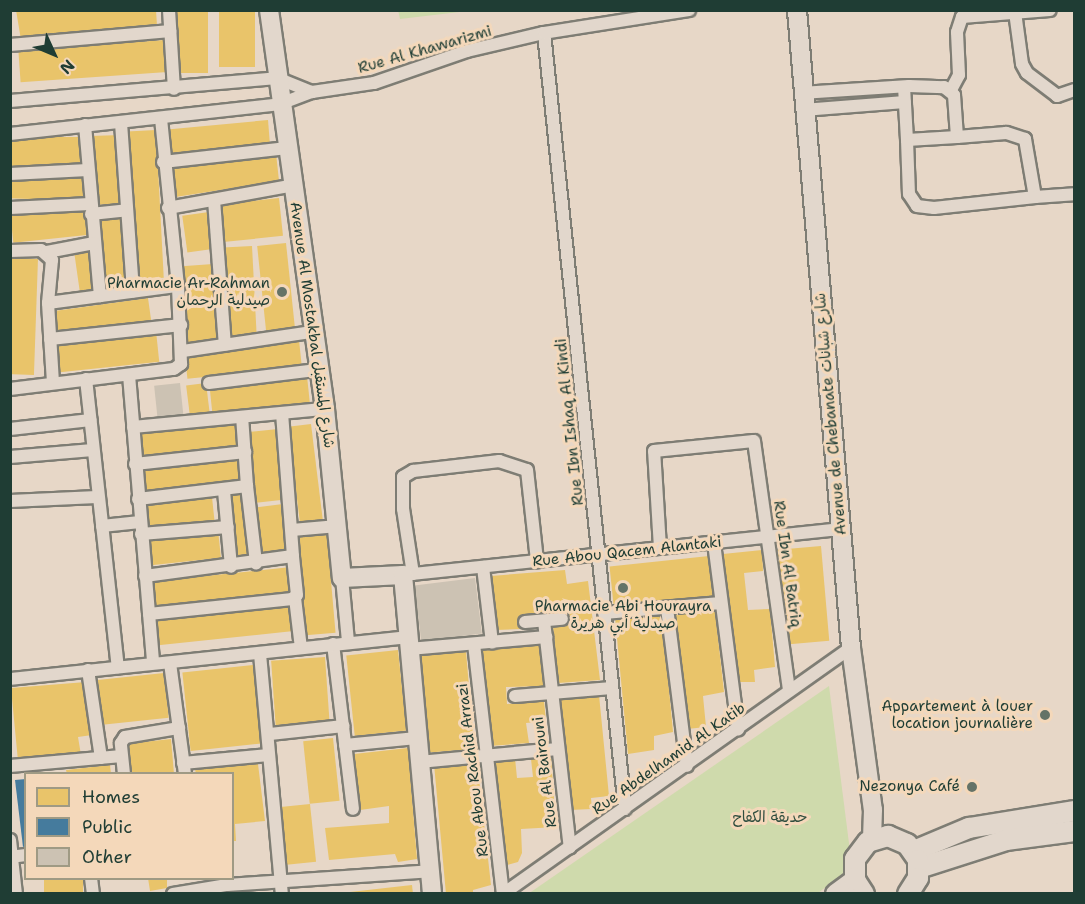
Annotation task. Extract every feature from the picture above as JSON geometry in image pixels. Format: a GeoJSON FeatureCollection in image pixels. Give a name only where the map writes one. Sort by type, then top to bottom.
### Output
{"type":"FeatureCollection","features":[{"type":"Feature","properties":{"kind":"main road"},"geometry":{"type":"LineString","coordinates":[[908,894],[916,860],[969,828],[1074,811]]}},
{"type":"Feature","properties":{"kind":"main road"},"geometry":{"type":"LineString","coordinates":[[916,860],[1006,840],[1074,831]]}},
{"type":"Feature","properties":{"kind":"main road"},"geometry":{"type":"LineString","coordinates":[[836,894],[860,887],[855,859],[878,838],[898,838],[916,860]]}},
{"type":"Feature","properties":{"kind":"street"},"geometry":{"type":"LineString","coordinates":[[169,10],[174,89]]}},
{"type":"Feature","properties":{"kind":"street","name":"Avenue Al Mostakbal شارع المستقبل"},"geometry":{"type":"LineString","coordinates":[[269,10],[280,104],[294,185],[311,332],[324,409],[338,526],[348,641]]}},
{"type":"Feature","properties":{"kind":"street","name":"Rue Al Khawarizmi"},"geometry":{"type":"LineString","coordinates":[[10,134],[280,104],[312,93],[374,83],[466,51],[544,33],[689,10]]}},
{"type":"Feature","properties":{"kind":"street","name":"Avenue de Chebanate شارع شبانات"},"geometry":{"type":"LineString","coordinates":[[797,10],[802,101],[851,648],[873,817],[878,838]]}},
{"type":"Feature","properties":{"kind":"street"},"geometry":{"type":"LineString","coordinates":[[957,137],[951,90],[959,75],[959,21],[969,16],[1050,10]]}},
{"type":"Feature","properties":{"kind":"street"},"geometry":{"type":"LineString","coordinates":[[1015,12],[1022,64],[1027,73],[1057,96],[1074,90]]}},
{"type":"Feature","properties":{"kind":"street"},"geometry":{"type":"LineString","coordinates":[[10,45],[170,31]]}},
{"type":"Feature","properties":{"kind":"street","name":"Rue Ibn Ishaq Al Kindi"},"geometry":{"type":"LineString","coordinates":[[544,33],[625,808]]}},
{"type":"Feature","properties":{"kind":"street"},"geometry":{"type":"LineString","coordinates":[[10,101],[174,89],[277,78],[312,93]]}},
{"type":"Feature","properties":{"kind":"street"},"geometry":{"type":"LineString","coordinates":[[802,101],[904,87],[936,86],[951,90]]}},
{"type":"Feature","properties":{"kind":"street"},"geometry":{"type":"LineString","coordinates":[[904,87],[909,194],[917,206],[923,209],[1074,194]]}},
{"type":"Feature","properties":{"kind":"street"},"geometry":{"type":"LineString","coordinates":[[802,101],[905,102]]}},
{"type":"Feature","properties":{"kind":"street"},"geometry":{"type":"LineString","coordinates":[[10,389],[178,367],[183,351],[178,286],[163,162],[161,119]]}},
{"type":"Feature","properties":{"kind":"street"},"geometry":{"type":"LineString","coordinates":[[121,123],[133,292]]}},
{"type":"Feature","properties":{"kind":"street"},"geometry":{"type":"LineString","coordinates":[[85,125],[90,209],[100,296]]}},
{"type":"Feature","properties":{"kind":"street"},"geometry":{"type":"LineString","coordinates":[[907,140],[1006,133],[1025,139],[1035,197]]}},
{"type":"Feature","properties":{"kind":"street"},"geometry":{"type":"LineString","coordinates":[[163,162],[287,148]]}},
{"type":"Feature","properties":{"kind":"street"},"geometry":{"type":"LineString","coordinates":[[10,174],[88,170]]}},
{"type":"Feature","properties":{"kind":"street"},"geometry":{"type":"LineString","coordinates":[[168,208],[294,185]]}},
{"type":"Feature","properties":{"kind":"street"},"geometry":{"type":"LineString","coordinates":[[214,200],[225,345]]}},
{"type":"Feature","properties":{"kind":"street"},"geometry":{"type":"LineString","coordinates":[[10,208],[127,210]]}},
{"type":"Feature","properties":{"kind":"street"},"geometry":{"type":"LineString","coordinates":[[10,251],[47,252],[93,243]]}},
{"type":"Feature","properties":{"kind":"street"},"geometry":{"type":"LineString","coordinates":[[47,252],[53,270],[48,303],[53,384]]}},
{"type":"Feature","properties":{"kind":"street"},"geometry":{"type":"LineString","coordinates":[[48,303],[178,286]]}},
{"type":"Feature","properties":{"kind":"street"},"geometry":{"type":"LineString","coordinates":[[50,339],[181,325]]}},
{"type":"Feature","properties":{"kind":"street"},"geometry":{"type":"LineString","coordinates":[[183,351],[311,332]]}},
{"type":"Feature","properties":{"kind":"street"},"geometry":{"type":"LineString","coordinates":[[210,383],[317,370]]}},
{"type":"Feature","properties":{"kind":"street"},"geometry":{"type":"LineString","coordinates":[[129,375],[153,663]]}},
{"type":"Feature","properties":{"kind":"street"},"geometry":{"type":"LineString","coordinates":[[86,379],[97,497],[118,667]]}},
{"type":"Feature","properties":{"kind":"street"},"geometry":{"type":"LineString","coordinates":[[133,427],[324,409]]}},
{"type":"Feature","properties":{"kind":"street"},"geometry":{"type":"LineString","coordinates":[[282,413],[301,648]]}},
{"type":"Feature","properties":{"kind":"street"},"geometry":{"type":"LineString","coordinates":[[242,417],[256,563]]}},
{"type":"Feature","properties":{"kind":"street"},"geometry":{"type":"LineString","coordinates":[[10,429],[90,420]]}},
{"type":"Feature","properties":{"kind":"street","name":"Rue Ibn Al Batriq"},"geometry":{"type":"LineString","coordinates":[[660,548],[654,451],[754,441],[789,690]]}},
{"type":"Feature","properties":{"kind":"street"},"geometry":{"type":"LineString","coordinates":[[10,457],[93,450]]}},
{"type":"Feature","properties":{"kind":"street"},"geometry":{"type":"LineString","coordinates":[[135,464],[245,452]]}},
{"type":"Feature","properties":{"kind":"street"},"geometry":{"type":"LineString","coordinates":[[432,894],[409,643],[403,477],[413,471],[499,461],[527,470],[537,561]]}},
{"type":"Feature","properties":{"kind":"street"},"geometry":{"type":"LineString","coordinates":[[138,499],[224,491],[247,486]]}},
{"type":"Feature","properties":{"kind":"street"},"geometry":{"type":"LineString","coordinates":[[224,491],[231,567]]}},
{"type":"Feature","properties":{"kind":"street"},"geometry":{"type":"LineString","coordinates":[[10,501],[97,497]]}},
{"type":"Feature","properties":{"kind":"street"},"geometry":{"type":"LineString","coordinates":[[102,526],[140,528],[228,526]]}},
{"type":"Feature","properties":{"kind":"street"},"geometry":{"type":"LineString","coordinates":[[292,530],[338,526]]}},
{"type":"Feature","properties":{"kind":"street","name":"Rue Abou Qacem Alantaki"},"geometry":{"type":"LineString","coordinates":[[342,578],[483,567],[841,529]]}},
{"type":"Feature","properties":{"kind":"street"},"geometry":{"type":"LineString","coordinates":[[714,543],[738,729]]}},
{"type":"Feature","properties":{"kind":"street"},"geometry":{"type":"LineString","coordinates":[[145,576],[231,567],[293,556]]}},
{"type":"Feature","properties":{"kind":"street"},"geometry":{"type":"LineString","coordinates":[[483,567],[492,642]]}},
{"type":"Feature","properties":{"kind":"street"},"geometry":{"type":"LineString","coordinates":[[148,614],[296,597]]}},
{"type":"Feature","properties":{"kind":"street"},"geometry":{"type":"LineString","coordinates":[[604,613],[721,603]]}},
{"type":"Feature","properties":{"kind":"street"},"geometry":{"type":"LineString","coordinates":[[667,608],[687,766]]}},
{"type":"Feature","properties":{"kind":"street"},"geometry":{"type":"LineString","coordinates":[[525,622],[562,619]]}},
{"type":"Feature","properties":{"kind":"street","name":"Rue Al Bairouni"},"geometry":{"type":"LineString","coordinates":[[544,621],[570,848]]}},
{"type":"Feature","properties":{"kind":"street"},"geometry":{"type":"LineString","coordinates":[[10,679],[260,654],[348,641],[474,644],[546,637]]}},
{"type":"Feature","properties":{"kind":"street"},"geometry":{"type":"LineString","coordinates":[[333,644],[353,809]]}},
{"type":"Feature","properties":{"kind":"street","name":"Rue Abou Rachid Arrazi"},"geometry":{"type":"LineString","coordinates":[[474,644],[503,894]]}},
{"type":"Feature","properties":{"kind":"street","name":"Rue Abdelhamid Al Katib"},"geometry":{"type":"LineString","coordinates":[[503,894],[851,648]]}},
{"type":"Feature","properties":{"kind":"street"},"geometry":{"type":"LineString","coordinates":[[260,654],[270,734],[269,755],[282,887]]}},
{"type":"Feature","properties":{"kind":"street"},"geometry":{"type":"LineString","coordinates":[[170,663],[184,768],[269,755]]}},
{"type":"Feature","properties":{"kind":"street"},"geometry":{"type":"LineString","coordinates":[[88,670],[101,758]]}},
{"type":"Feature","properties":{"kind":"street","name":"Rue Al Bairouni"},"geometry":{"type":"LineString","coordinates":[[515,696],[612,688]]}},
{"type":"Feature","properties":{"kind":"street"},"geometry":{"type":"LineString","coordinates":[[270,734],[344,726]]}},
{"type":"Feature","properties":{"kind":"street"},"geometry":{"type":"LineString","coordinates":[[124,772],[122,756],[125,737],[179,728]]}},
{"type":"Feature","properties":{"kind":"street"},"geometry":{"type":"LineString","coordinates":[[345,745],[417,738]]}},
{"type":"Feature","properties":{"kind":"street"},"geometry":{"type":"LineString","coordinates":[[419,762],[557,749]]}},
{"type":"Feature","properties":{"kind":"street"},"geometry":{"type":"LineString","coordinates":[[10,766],[60,768],[101,758],[122,756]]}},
{"type":"Feature","properties":{"kind":"street"},"geometry":{"type":"LineString","coordinates":[[10,840],[16,894]]}},
{"type":"Feature","properties":{"kind":"street"},"geometry":{"type":"LineString","coordinates":[[173,894],[202,883],[228,890],[282,887],[430,871]]}},
{"type":"Feature","properties":{"kind":"green space"},"geometry":{"type":"Polygon","coordinates":[[[398,10],[468,10],[468,11],[400,19],[398,10]]]}},
{"type":"Feature","properties":{"kind":"green space","name":"حديقة الكفاح"},"geometry":{"type":"Polygon","coordinates":[[[829,686],[852,867],[818,893],[528,894],[829,686]]]}},
{"type":"Feature","properties":{"kind":"building: Homes"},"geometry":{"type":"Polygon","coordinates":[[[16,10],[156,10],[157,26],[21,40],[16,10]]]}},
{"type":"Feature","properties":{"kind":"building: Homes"},"geometry":{"type":"Polygon","coordinates":[[[172,10],[208,10],[208,73],[172,73],[172,10]]]}},
{"type":"Feature","properties":{"kind":"building: Homes"},"geometry":{"type":"Polygon","coordinates":[[[219,10],[255,10],[255,67],[219,67],[219,10]]]}},
{"type":"Feature","properties":{"kind":"building: Homes"},"geometry":{"type":"Polygon","coordinates":[[[165,40],[167,72],[21,82],[18,50],[165,40]]]}},
{"type":"Feature","properties":{"kind":"building: Homes"},"geometry":{"type":"Polygon","coordinates":[[[268,120],[270,145],[166,160],[162,130],[268,120]]]}},
{"type":"Feature","properties":{"kind":"building: Homes"},"geometry":{"type":"Polygon","coordinates":[[[156,130],[164,278],[135,279],[127,132],[156,130]]]}},
{"type":"Feature","properties":{"kind":"building: Homes"},"geometry":{"type":"Polygon","coordinates":[[[121,135],[123,204],[92,205],[90,136],[121,135]]]}},
{"type":"Feature","properties":{"kind":"building: Homes"},"geometry":{"type":"Polygon","coordinates":[[[10,137],[85,137],[85,167],[10,167],[10,137]]]}},
{"type":"Feature","properties":{"kind":"building: Homes"},"geometry":{"type":"Polygon","coordinates":[[[276,153],[279,181],[169,198],[165,165],[276,153]]]}},
{"type":"Feature","properties":{"kind":"building: Homes"},"geometry":{"type":"Polygon","coordinates":[[[10,170],[87,173],[86,201],[10,198],[10,170]]]}},
{"type":"Feature","properties":{"kind":"building: Homes"},"geometry":{"type":"Polygon","coordinates":[[[279,198],[283,236],[223,242],[219,204],[279,198]]]}},
{"type":"Feature","properties":{"kind":"building: Homes"},"geometry":{"type":"Polygon","coordinates":[[[86,207],[89,235],[13,243],[10,215],[86,207]]]}},
{"type":"Feature","properties":{"kind":"building: Homes"},"geometry":{"type":"Polygon","coordinates":[[[209,212],[214,249],[187,252],[182,216],[209,212]]]}},
{"type":"Feature","properties":{"kind":"building: Homes"},"geometry":{"type":"Polygon","coordinates":[[[121,217],[128,284],[105,288],[93,220],[121,217]]]}},
{"type":"Feature","properties":{"kind":"building: Homes"},"geometry":{"type":"Polygon","coordinates":[[[286,243],[295,331],[266,334],[257,246],[286,243]]]}},
{"type":"Feature","properties":{"kind":"building: Homes"},"geometry":{"type":"Polygon","coordinates":[[[252,246],[257,336],[228,337],[223,248],[252,246]]]}},
{"type":"Feature","properties":{"kind":"building: Homes"},"geometry":{"type":"Polygon","coordinates":[[[92,248],[96,289],[80,293],[74,251],[92,248]]]}},
{"type":"Feature","properties":{"kind":"building: Homes"},"geometry":{"type":"Polygon","coordinates":[[[10,258],[38,259],[34,375],[10,374],[10,258]]]}},
{"type":"Feature","properties":{"kind":"building: Homes"},"geometry":{"type":"Polygon","coordinates":[[[213,264],[218,342],[188,344],[182,266],[213,264]]]}},
{"type":"Feature","properties":{"kind":"building: Homes"},"geometry":{"type":"Polygon","coordinates":[[[148,298],[152,325],[57,338],[53,311],[148,298]]]}},
{"type":"Feature","properties":{"kind":"building: Homes"},"geometry":{"type":"Polygon","coordinates":[[[156,331],[159,362],[58,372],[55,342],[156,331]]]}},
{"type":"Feature","properties":{"kind":"building: Homes"},"geometry":{"type":"Polygon","coordinates":[[[299,340],[302,367],[187,379],[185,352],[299,340]]]}},
{"type":"Feature","properties":{"kind":"building: Homes"},"geometry":{"type":"Polygon","coordinates":[[[307,376],[310,406],[213,416],[210,386],[307,376]]]}},
{"type":"Feature","properties":{"kind":"building: Homes"},"geometry":{"type":"Polygon","coordinates":[[[206,383],[210,416],[190,418],[186,385],[206,383]]]}},
{"type":"Feature","properties":{"kind":"building: Homes"},"geometry":{"type":"Polygon","coordinates":[[[237,421],[240,450],[140,460],[137,432],[237,421]]]}},
{"type":"Feature","properties":{"kind":"building: Homes"},"geometry":{"type":"Polygon","coordinates":[[[311,424],[323,521],[300,524],[288,427],[311,424]]]}},
{"type":"Feature","properties":{"kind":"building: Homes"},"geometry":{"type":"Polygon","coordinates":[[[278,429],[285,500],[254,503],[246,432],[278,429]]]}},
{"type":"Feature","properties":{"kind":"building: Homes"},"geometry":{"type":"Polygon","coordinates":[[[241,454],[244,484],[140,495],[137,465],[241,454]]]}},
{"type":"Feature","properties":{"kind":"building: Homes"},"geometry":{"type":"Polygon","coordinates":[[[248,492],[254,558],[234,559],[228,494],[248,492]]]}},
{"type":"Feature","properties":{"kind":"building: Homes"},"geometry":{"type":"Polygon","coordinates":[[[212,497],[215,525],[143,532],[140,505],[212,497]]]}},
{"type":"Feature","properties":{"kind":"building: Homes"},"geometry":{"type":"Polygon","coordinates":[[[283,504],[289,555],[261,558],[255,507],[283,504]]]}},
{"type":"Feature","properties":{"kind":"building: Homes"},"geometry":{"type":"Polygon","coordinates":[[[218,530],[221,558],[146,566],[143,538],[218,530]]]}},
{"type":"Feature","properties":{"kind":"building: Homes"},"geometry":{"type":"Polygon","coordinates":[[[327,535],[336,633],[306,635],[297,538],[327,535]]]}},
{"type":"Feature","properties":{"kind":"building: Homes"},"geometry":{"type":"Polygon","coordinates":[[[821,546],[829,641],[783,645],[775,550],[821,546]]]}},
{"type":"Feature","properties":{"kind":"building: Homes"},"geometry":{"type":"Polygon","coordinates":[[[762,550],[763,571],[744,573],[748,610],[770,609],[775,667],[754,670],[755,682],[735,682],[723,554],[762,550]]]}},
{"type":"Feature","properties":{"kind":"building: Homes"},"geometry":{"type":"Polygon","coordinates":[[[709,556],[714,600],[614,610],[610,566],[709,556]]]}},
{"type":"Feature","properties":{"kind":"building: Homes"},"geometry":{"type":"Polygon","coordinates":[[[291,567],[294,596],[151,611],[148,582],[291,567]]]}},
{"type":"Feature","properties":{"kind":"building: Homes"},"geometry":{"type":"Polygon","coordinates":[[[565,570],[567,584],[588,581],[600,680],[558,683],[553,626],[571,625],[569,612],[519,616],[520,629],[495,630],[491,576],[565,570]]]}},
{"type":"Feature","properties":{"kind":"building: Homes"},"geometry":{"type":"Polygon","coordinates":[[[293,602],[296,631],[156,646],[153,617],[293,602]]]}},
{"type":"Feature","properties":{"kind":"building: Homes"},"geometry":{"type":"Polygon","coordinates":[[[715,611],[724,692],[703,696],[706,727],[687,729],[674,615],[715,611]]]}},
{"type":"Feature","properties":{"kind":"building: Homes"},"geometry":{"type":"Polygon","coordinates":[[[662,615],[673,732],[654,736],[654,750],[628,754],[615,617],[662,615]]]}},
{"type":"Feature","properties":{"kind":"building: Homes"},"geometry":{"type":"Polygon","coordinates":[[[540,644],[544,686],[506,687],[507,704],[544,701],[546,721],[526,723],[529,743],[489,746],[481,650],[540,644]]]}},
{"type":"Feature","properties":{"kind":"building: Homes"},"geometry":{"type":"Polygon","coordinates":[[[398,650],[406,731],[355,736],[346,655],[398,650]]]}},
{"type":"Feature","properties":{"kind":"building: Homes"},"geometry":{"type":"Polygon","coordinates":[[[466,652],[474,749],[430,753],[421,656],[466,652]]]}},
{"type":"Feature","properties":{"kind":"building: Homes"},"geometry":{"type":"Polygon","coordinates":[[[325,657],[330,722],[276,726],[271,661],[325,657]]]}},
{"type":"Feature","properties":{"kind":"building: Homes"},"geometry":{"type":"Polygon","coordinates":[[[253,665],[261,744],[191,751],[182,672],[253,665]]]}},
{"type":"Feature","properties":{"kind":"building: Homes"},"geometry":{"type":"Polygon","coordinates":[[[164,673],[169,718],[100,725],[95,680],[164,673]]]}},
{"type":"Feature","properties":{"kind":"building: Homes"},"geometry":{"type":"Polygon","coordinates":[[[86,682],[92,735],[78,737],[81,755],[18,761],[11,688],[86,682]]]}},
{"type":"Feature","properties":{"kind":"building: Homes"},"geometry":{"type":"Polygon","coordinates":[[[599,695],[609,796],[591,798],[592,809],[569,810],[558,700],[599,695]]]}},
{"type":"Feature","properties":{"kind":"building: Homes"},"geometry":{"type":"Polygon","coordinates":[[[333,738],[340,801],[310,804],[303,741],[333,738]]]}},
{"type":"Feature","properties":{"kind":"building: Homes"},"geometry":{"type":"Polygon","coordinates":[[[171,739],[174,772],[128,772],[125,744],[171,739]]]}},
{"type":"Feature","properties":{"kind":"building: Homes"},"geometry":{"type":"Polygon","coordinates":[[[408,748],[417,859],[398,862],[395,854],[329,860],[325,828],[389,823],[389,806],[360,810],[354,754],[408,748]]]}},
{"type":"Feature","properties":{"kind":"building: Homes"},"geometry":{"type":"Polygon","coordinates":[[[551,757],[556,827],[521,829],[522,853],[518,862],[507,865],[499,853],[490,760],[515,758],[517,778],[533,777],[531,759],[551,757]]]}},
{"type":"Feature","properties":{"kind":"building: Homes"},"geometry":{"type":"Polygon","coordinates":[[[477,761],[491,885],[473,890],[473,894],[446,894],[434,764],[477,761]]]}},
{"type":"Feature","properties":{"kind":"building: Homes"},"geometry":{"type":"Polygon","coordinates":[[[258,764],[265,821],[235,824],[236,841],[234,841],[234,772],[196,772],[195,769],[258,764]]]}},
{"type":"Feature","properties":{"kind":"building: Homes"},"geometry":{"type":"Polygon","coordinates":[[[110,765],[111,772],[66,772],[66,770],[110,765]]]}},
{"type":"Feature","properties":{"kind":"building: Homes"},"geometry":{"type":"Polygon","coordinates":[[[310,804],[316,862],[284,865],[278,807],[310,804]]]}},
{"type":"Feature","properties":{"kind":"building: Homes"},"geometry":{"type":"Polygon","coordinates":[[[44,880],[83,880],[83,894],[44,894],[44,880]]]}},
{"type":"Feature","properties":{"kind":"building: Homes"},"geometry":{"type":"Polygon","coordinates":[[[148,880],[167,880],[167,888],[150,891],[148,880]]]}},
{"type":"Feature","properties":{"kind":"building: Homes"},"geometry":{"type":"Polygon","coordinates":[[[412,885],[413,894],[350,894],[350,892],[412,885]]]}},
{"type":"Feature","properties":{"kind":"building: Public"},"geometry":{"type":"Polygon","coordinates":[[[24,779],[23,847],[15,780],[24,779]]]}},
{"type":"Feature","properties":{"kind":"building: Other"},"geometry":{"type":"Polygon","coordinates":[[[180,383],[184,420],[158,423],[154,386],[180,383]]]}},
{"type":"Feature","properties":{"kind":"building: Other"},"geometry":{"type":"Polygon","coordinates":[[[475,578],[482,634],[421,641],[414,585],[475,578]]]}},
{"type":"Feature","properties":{"kind":"place","name":"Pharmacie Ar-Rahman صيدلية الرحمان"},"geometry":{"type":"Point","coordinates":[282,292]}},
{"type":"Feature","properties":{"kind":"place","name":"Pharmacie Abi Hourayra صيدلية أبي هريرة"},"geometry":{"type":"Point","coordinates":[623,588]}},
{"type":"Feature","properties":{"kind":"place","name":"Appartement à louer location journalière"},"geometry":{"type":"Point","coordinates":[1045,715]}},
{"type":"Feature","properties":{"kind":"place","name":"Nezonya Café"},"geometry":{"type":"Point","coordinates":[972,787]}}]}
